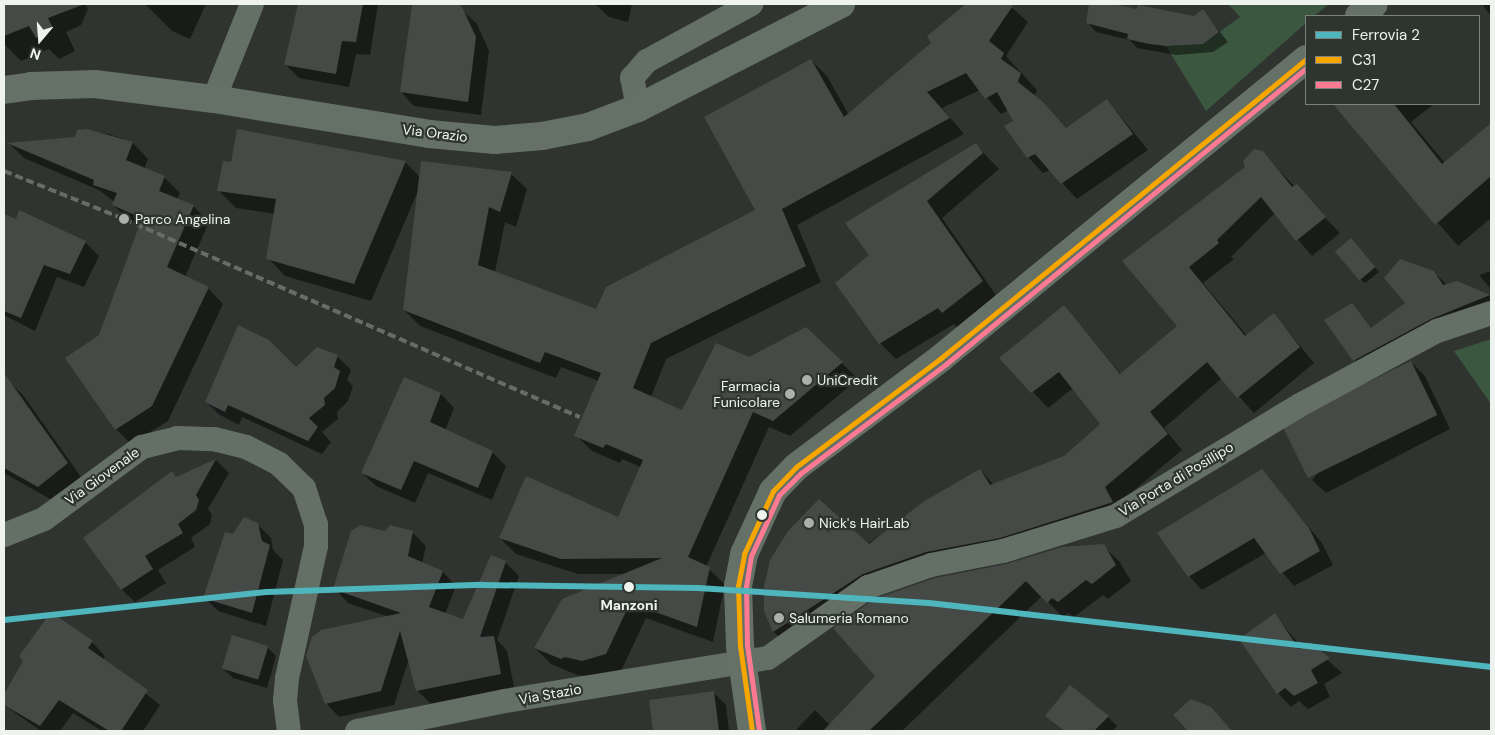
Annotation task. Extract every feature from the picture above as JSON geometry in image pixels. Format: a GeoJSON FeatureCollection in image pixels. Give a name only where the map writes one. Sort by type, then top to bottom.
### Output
{"type":"FeatureCollection","features":[{"type":"Feature","properties":{"kind":"street"},"geometry":{"type":"LineString","coordinates":[[214,99],[252,4]]}},
{"type":"Feature","properties":{"kind":"street"},"geometry":{"type":"LineString","coordinates":[[638,108],[632,78],[647,61],[751,4]]}},
{"type":"Feature","properties":{"kind":"street","name":"Via Orazio"},"geometry":{"type":"LineString","coordinates":[[4,90],[31,86],[95,84],[214,99],[429,134],[495,140],[542,136],[588,127],[638,108],[841,4]]}},
{"type":"Feature","properties":{"kind":"street"},"geometry":{"type":"LineString","coordinates":[[1360,15],[1374,4]]}},
{"type":"Feature","properties":{"kind":"street"},"geometry":{"type":"LineString","coordinates":[[752,731],[743,660],[738,586],[744,554],[773,490],[796,467],[940,358],[1305,61]]}},
{"type":"Feature","properties":{"kind":"street","name":"Via Porta di Posillipo"},"geometry":{"type":"LineString","coordinates":[[743,660],[768,658],[868,586],[931,565],[1003,551],[1116,516],[1308,401],[1437,331],[1491,313]]}},
{"type":"Feature","properties":{"kind":"street","name":"Via Giovenale"},"geometry":{"type":"LineString","coordinates":[[4,535],[44,519],[142,447],[160,442],[177,438],[214,439],[246,447],[279,464],[304,488],[316,524],[316,546],[287,678],[285,700],[288,731]]}},
{"type":"Feature","properties":{"kind":"street","name":"Via Stazio"},"geometry":{"type":"LineString","coordinates":[[357,731],[505,702],[743,660]]}},
{"type":"Feature","properties":{"kind":"green space"},"geometry":{"type":"Polygon","coordinates":[[[1228,4],[1329,4],[1315,15],[1305,15],[1305,24],[1206,111],[1166,46],[1177,46],[1179,38],[1203,44],[1240,17],[1228,4]]]}},
{"type":"Feature","properties":{"kind":"green space"},"geometry":{"type":"Polygon","coordinates":[[[1491,339],[1491,404],[1454,351],[1491,339]]]}},
{"type":"Feature","properties":{"kind":"building"},"geometry":{"type":"Polygon","coordinates":[[[4,4],[82,5],[48,18],[53,28],[36,38],[29,26],[4,36],[4,4]]]}},
{"type":"Feature","properties":{"kind":"building"},"geometry":{"type":"Polygon","coordinates":[[[298,4],[363,4],[356,42],[342,41],[336,74],[284,65],[298,4]]]}},
{"type":"Feature","properties":{"kind":"building"},"geometry":{"type":"Polygon","coordinates":[[[412,4],[459,4],[463,9],[476,37],[468,102],[400,92],[412,4]]]}},
{"type":"Feature","properties":{"kind":"building"},"geometry":{"type":"Polygon","coordinates":[[[966,4],[1014,4],[989,41],[1004,53],[1001,59],[1021,73],[1018,82],[1042,101],[1066,128],[1107,99],[1133,134],[1061,184],[1035,154],[1027,158],[1004,126],[1013,121],[997,92],[985,99],[966,73],[927,92],[950,118],[782,209],[806,266],[651,343],[633,388],[682,410],[716,343],[749,357],[806,327],[843,362],[773,421],[753,412],[688,557],[710,567],[697,627],[630,603],[606,654],[582,661],[565,657],[561,659],[534,648],[562,599],[662,558],[561,559],[499,538],[526,476],[618,517],[643,460],[606,444],[603,448],[574,436],[601,373],[545,352],[540,363],[403,310],[421,161],[512,172],[500,212],[489,207],[478,265],[596,309],[606,287],[755,210],[704,117],[811,59],[844,117],[931,43],[927,36],[966,4]]]}},
{"type":"Feature","properties":{"kind":"building"},"geometry":{"type":"Polygon","coordinates":[[[1089,4],[1114,4],[1136,9],[1138,5],[1194,16],[1203,9],[1219,32],[1203,44],[1166,46],[1149,44],[1127,39],[1128,34],[1086,23],[1089,4]]]}},
{"type":"Feature","properties":{"kind":"building"},"geometry":{"type":"Polygon","coordinates":[[[1334,105],[1395,105],[1442,164],[1491,123],[1491,176],[1435,225],[1334,105]]]}},
{"type":"Feature","properties":{"kind":"building"},"geometry":{"type":"Polygon","coordinates":[[[87,129],[133,142],[126,160],[165,176],[159,191],[194,205],[167,267],[209,287],[152,406],[115,430],[65,358],[99,335],[142,218],[112,205],[117,193],[93,185],[94,180],[7,143],[75,137],[77,130],[87,129]]]}},
{"type":"Feature","properties":{"kind":"building"},"geometry":{"type":"Polygon","coordinates":[[[237,129],[406,161],[354,284],[266,259],[276,199],[217,191],[223,161],[231,162],[237,129]]]}},
{"type":"Feature","properties":{"kind":"building"},"geometry":{"type":"Polygon","coordinates":[[[976,143],[983,153],[927,201],[983,281],[942,313],[938,308],[879,344],[835,283],[869,255],[845,223],[976,143]]]}},
{"type":"Feature","properties":{"kind":"building"},"geometry":{"type":"Polygon","coordinates":[[[1254,149],[1263,151],[1292,187],[1297,184],[1326,217],[1296,241],[1261,197],[1217,240],[1219,243],[1189,267],[1245,336],[1274,313],[1300,347],[1237,398],[1207,362],[1150,412],[1168,434],[1105,487],[1113,502],[1000,538],[926,552],[863,574],[773,632],[764,611],[764,586],[770,560],[788,531],[819,499],[869,544],[923,502],[980,469],[990,485],[1064,456],[1100,424],[1059,372],[1031,393],[999,358],[1064,305],[1120,374],[1177,326],[1122,261],[1245,167],[1243,161],[1254,149]]]}},
{"type":"Feature","properties":{"kind":"building"},"geometry":{"type":"Polygon","coordinates":[[[19,210],[86,241],[70,274],[44,265],[21,318],[4,311],[4,214],[16,219],[19,210]]]}},
{"type":"Feature","properties":{"kind":"building"},"geometry":{"type":"Polygon","coordinates":[[[1351,238],[1375,267],[1359,281],[1335,251],[1351,238]]]}},
{"type":"Feature","properties":{"kind":"building"},"geometry":{"type":"Polygon","coordinates":[[[1400,259],[1434,271],[1443,285],[1457,281],[1490,295],[1431,319],[1353,361],[1324,320],[1352,303],[1371,328],[1405,303],[1384,278],[1400,259]]]}},
{"type":"Feature","properties":{"kind":"building"},"geometry":{"type":"Polygon","coordinates":[[[238,325],[269,340],[296,367],[317,347],[338,355],[334,367],[340,371],[335,388],[324,398],[325,405],[309,418],[318,427],[308,441],[228,405],[225,412],[205,402],[238,325]]]}},
{"type":"Feature","properties":{"kind":"building"},"geometry":{"type":"Polygon","coordinates":[[[1411,361],[1437,415],[1308,478],[1282,424],[1411,361]]]}},
{"type":"Feature","properties":{"kind":"building"},"geometry":{"type":"Polygon","coordinates":[[[4,373],[68,463],[38,487],[4,468],[4,373]]]}},
{"type":"Feature","properties":{"kind":"building"},"geometry":{"type":"Polygon","coordinates":[[[404,377],[441,393],[430,422],[493,451],[478,488],[414,461],[401,490],[361,473],[404,377]]]}},
{"type":"Feature","properties":{"kind":"building"},"geometry":{"type":"Polygon","coordinates":[[[216,459],[196,495],[199,500],[196,510],[178,524],[183,533],[145,556],[153,569],[121,590],[83,538],[172,471],[176,477],[216,459]]]}},
{"type":"Feature","properties":{"kind":"building"},"geometry":{"type":"Polygon","coordinates":[[[1262,469],[1309,528],[1320,551],[1280,574],[1254,538],[1188,577],[1157,533],[1262,469]]]}},
{"type":"Feature","properties":{"kind":"building"},"geometry":{"type":"Polygon","coordinates":[[[244,517],[258,523],[262,541],[270,545],[252,613],[203,598],[225,532],[233,534],[244,517]]]}},
{"type":"Feature","properties":{"kind":"building"},"geometry":{"type":"Polygon","coordinates":[[[360,525],[385,531],[390,525],[413,531],[408,556],[443,571],[429,607],[463,619],[491,555],[506,561],[480,637],[494,636],[501,674],[416,691],[400,631],[381,691],[325,704],[306,656],[312,637],[321,630],[401,613],[333,589],[351,531],[360,525]]]}},
{"type":"Feature","properties":{"kind":"building"},"geometry":{"type":"Polygon","coordinates":[[[1104,544],[1116,565],[1092,584],[1086,580],[1058,602],[1052,598],[1047,603],[1026,581],[869,731],[823,731],[875,676],[833,628],[874,599],[935,578],[1006,564],[1062,547],[1104,544]]]}},
{"type":"Feature","properties":{"kind":"building"},"geometry":{"type":"Polygon","coordinates":[[[51,612],[93,641],[88,648],[148,690],[121,731],[109,731],[59,700],[40,726],[4,705],[4,694],[23,661],[19,656],[51,612]]]}},
{"type":"Feature","properties":{"kind":"building"},"geometry":{"type":"Polygon","coordinates":[[[1275,613],[1299,649],[1310,642],[1330,658],[1311,670],[1318,683],[1294,696],[1285,688],[1277,694],[1239,639],[1275,613]]]}},
{"type":"Feature","properties":{"kind":"building"},"geometry":{"type":"Polygon","coordinates":[[[232,635],[268,646],[258,680],[222,668],[232,635]]]}},
{"type":"Feature","properties":{"kind":"building"},"geometry":{"type":"Polygon","coordinates":[[[1070,685],[1109,716],[1094,731],[1064,731],[1045,716],[1070,685]]]}},
{"type":"Feature","properties":{"kind":"building"},"geometry":{"type":"Polygon","coordinates":[[[714,691],[719,731],[653,731],[649,700],[714,691]]]}},
{"type":"Feature","properties":{"kind":"building"},"geometry":{"type":"Polygon","coordinates":[[[1191,699],[1211,707],[1232,731],[1188,731],[1173,715],[1191,699]]]}},
{"type":"Feature","properties":{"kind":"railway"},"geometry":{"type":"LineString","coordinates":[[4,171],[124,219],[580,417]]}},
{"type":"Feature","properties":{"kind":"rail line","name":"2"},"geometry":{"type":"LineString","coordinates":[[4,620],[267,592],[482,585],[698,588],[929,603],[1491,667]]}},
{"type":"Feature","properties":{"kind":"transit line","name":"C31"},"geometry":{"type":"LineString","coordinates":[[752,731],[740,646],[738,586],[744,554],[773,491],[796,467],[941,358],[1305,60]]}},
{"type":"Feature","properties":{"kind":"transit line","name":"C27"},"geometry":{"type":"LineString","coordinates":[[759,730],[747,645],[746,587],[751,556],[779,495],[801,473],[946,364],[1305,69]]}},
{"type":"Feature","properties":{"kind":"place","name":"Parco Angelina"},"geometry":{"type":"Point","coordinates":[124,219]}},
{"type":"Feature","properties":{"kind":"place","name":"UniCredit"},"geometry":{"type":"Point","coordinates":[807,380]}},
{"type":"Feature","properties":{"kind":"place","name":"Farmacia Funicolare"},"geometry":{"type":"Point","coordinates":[790,394]}},
{"type":"Feature","properties":{"kind":"place","name":"Nick's HairLab"},"geometry":{"type":"Point","coordinates":[809,523]}},
{"type":"Feature","properties":{"kind":"place","name":"Manzoni"},"geometry":{"type":"Point","coordinates":[629,587]}},
{"type":"Feature","properties":{"kind":"place","name":"Salumeria Romano"},"geometry":{"type":"Point","coordinates":[779,618]}}]}
